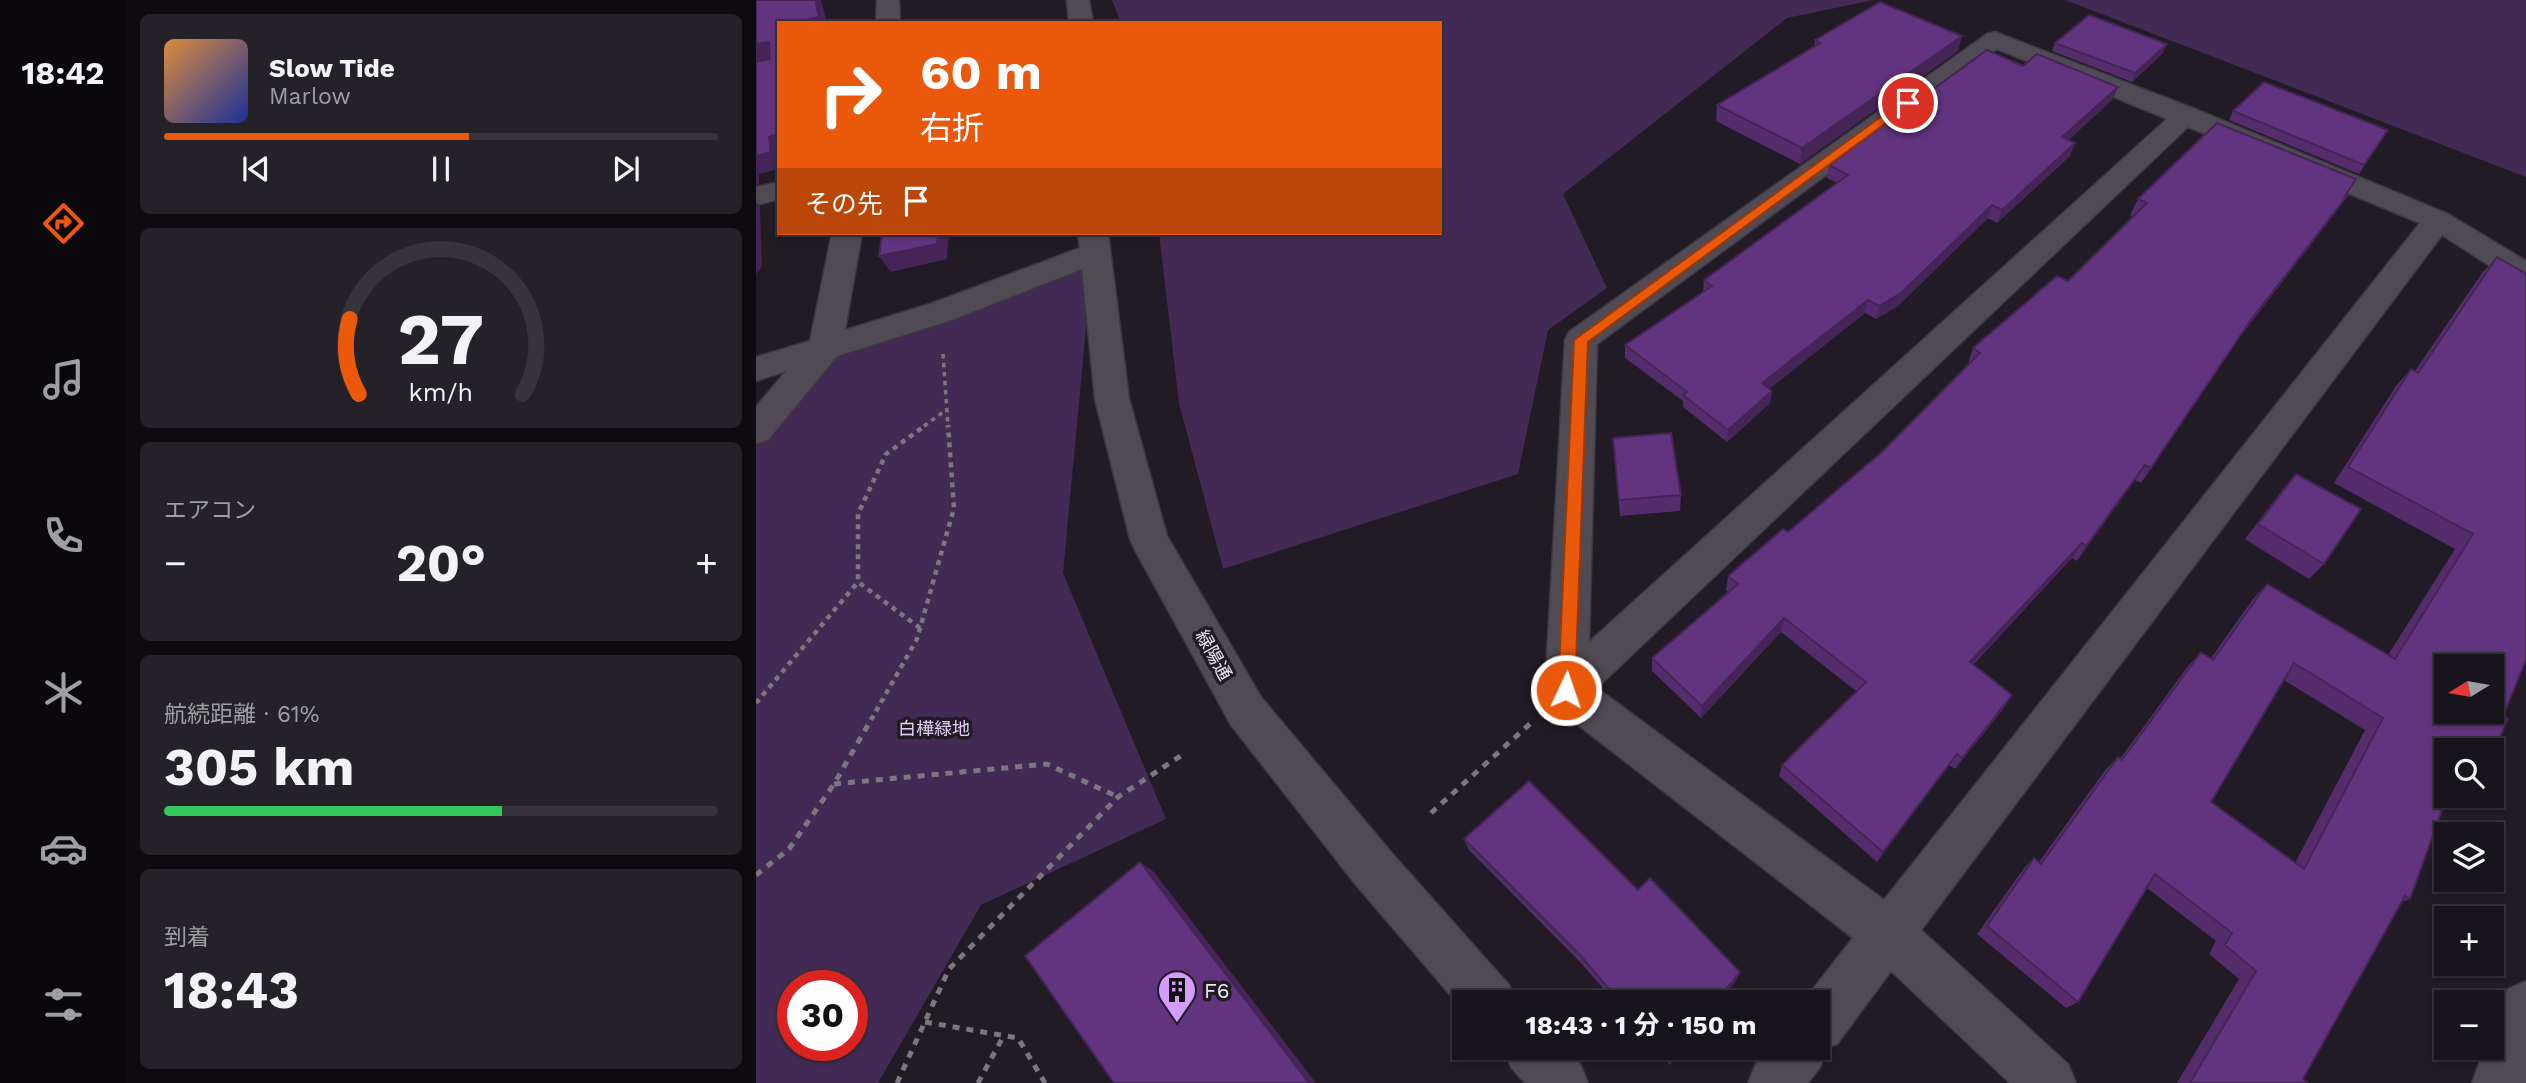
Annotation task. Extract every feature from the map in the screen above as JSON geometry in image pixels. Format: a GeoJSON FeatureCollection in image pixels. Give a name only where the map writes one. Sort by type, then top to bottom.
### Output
{"type":"FeatureCollection","features":[{"type":"Feature","properties":{"kind":"street"},"geometry":{"type":"LineString","coordinates":[[888,0],[888,21]]}},
{"type":"Feature","properties":{"kind":"street"},"geometry":{"type":"LineString","coordinates":[[1077,0],[1081,21]]}},
{"type":"Feature","properties":{"kind":"street"},"geometry":{"type":"LineString","coordinates":[[1566,690],[1581,340],[1995,39],[2438,220],[2526,275]]}},
{"type":"Feature","properties":{"kind":"street"},"geometry":{"type":"LineString","coordinates":[[1566,690],[2186,115]]}},
{"type":"Feature","properties":{"kind":"street"},"geometry":{"type":"LineString","coordinates":[[756,196],[777,191]]}},
{"type":"Feature","properties":{"kind":"street"},"geometry":{"type":"LineString","coordinates":[[1830,1009],[2438,220]]}},
{"type":"Feature","properties":{"kind":"street"},"geometry":{"type":"LineString","coordinates":[[756,431],[825,348],[847,235]]}},
{"type":"Feature","properties":{"kind":"street"},"geometry":{"type":"LineString","coordinates":[[756,369],[941,312],[1093,243]]}},
{"type":"Feature","properties":{"kind":"street","name":"緑陽通"},"geometry":{"type":"LineString","coordinates":[[1093,243],[1112,399],[1149,539],[1246,711],[1373,868],[1480,990]]}},
{"type":"Feature","properties":{"kind":"street"},"geometry":{"type":"LineString","coordinates":[[1566,690],[1887,933],[2049,1083]]}},
{"type":"Feature","properties":{"kind":"street"},"geometry":{"type":"LineString","coordinates":[[2499,1083],[2526,1007]]}},
{"type":"Feature","properties":{"kind":"street"},"geometry":{"type":"LineString","coordinates":[[1541,1060],[1561,1083]]}},
{"type":"Feature","properties":{"kind":"street"},"geometry":{"type":"LineString","coordinates":[[1775,1083],[1792,1060]]}},
{"type":"Feature","properties":{"kind":"path"},"geometry":{"type":"LineString","coordinates":[[756,875],[789,849],[834,784],[917,639],[954,508],[941,312]]}},
{"type":"Feature","properties":{"kind":"path"},"geometry":{"type":"LineString","coordinates":[[756,703],[858,582],[858,514],[886,454],[947,409]]}},
{"type":"Feature","properties":{"kind":"path"},"geometry":{"type":"LineString","coordinates":[[858,582],[920,628]]}},
{"type":"Feature","properties":{"kind":"path"},"geometry":{"type":"LineString","coordinates":[[1431,813],[1566,690]]}},
{"type":"Feature","properties":{"kind":"path"},"geometry":{"type":"LineString","coordinates":[[897,1083],[949,969],[1118,797],[1182,755]]}},
{"type":"Feature","properties":{"kind":"path"},"geometry":{"type":"LineString","coordinates":[[834,784],[1048,764],[1118,797]]}},
{"type":"Feature","properties":{"kind":"path"},"geometry":{"type":"LineString","coordinates":[[925,1022],[1018,1038],[1045,1083]]}},
{"type":"Feature","properties":{"kind":"path"},"geometry":{"type":"LineString","coordinates":[[978,1083],[1004,1035]]}},
{"type":"Feature","properties":{"kind":"green space"},"geometry":{"type":"Polygon","coordinates":[[[1112,0],[1874,0],[1787,18],[1563,194],[1607,288],[1548,330],[1518,474],[1223,569],[1179,403],[1159,235],[1442,235],[1442,21],[1120,21],[1112,0]]]}},
{"type":"Feature","properties":{"kind":"green space"},"geometry":{"type":"Polygon","coordinates":[[[2065,0],[2526,0],[2526,177],[2065,0]]]}},
{"type":"Feature","properties":{"kind":"green space","name":"白樺緑地"},"geometry":{"type":"Polygon","coordinates":[[[1093,254],[1063,573],[1166,819],[981,905],[878,1083],[756,1083],[756,431],[825,348],[1093,254]]]}},
{"type":"Feature","properties":{"kind":"building"},"geometry":{"type":"Polygon","coordinates":[[[756,0],[815,0],[819,17],[802,21],[777,21],[777,135],[769,137],[771,152],[756,156],[756,62],[770,59],[769,42],[756,44],[756,0]]]}},
{"type":"Feature","properties":{"kind":"building"},"geometry":{"type":"Polygon","coordinates":[[[1880,2],[1962,36],[1802,148],[1717,105],[1820,43],[1815,40],[1880,2]]]}},
{"type":"Feature","properties":{"kind":"building"},"geometry":{"type":"Polygon","coordinates":[[[2089,15],[2167,44],[2135,73],[2055,43],[2089,15]]]}},
{"type":"Feature","properties":{"kind":"building"},"geometry":{"type":"Polygon","coordinates":[[[1987,50],[2023,66],[2037,54],[2118,87],[2062,137],[2075,143],[2002,210],[1992,205],[1901,293],[1879,306],[1868,300],[1762,383],[1772,391],[1728,430],[1683,395],[1687,392],[1625,345],[1712,286],[1704,280],[1848,175],[1829,165],[1987,50]]]}},
{"type":"Feature","properties":{"kind":"building"},"geometry":{"type":"Polygon","coordinates":[[[2264,82],[2388,130],[2364,165],[2233,111],[2264,82]]]}},
{"type":"Feature","properties":{"kind":"building"},"geometry":{"type":"Polygon","coordinates":[[[2217,123],[2356,179],[2347,196],[2250,321],[2151,468],[2145,465],[2086,546],[2082,543],[1970,662],[2012,695],[1962,758],[1957,754],[1883,852],[1782,765],[1866,682],[1784,618],[1702,706],[1652,658],[1738,584],[1728,576],[1783,529],[1788,532],[1883,451],[1980,353],[1973,348],[2057,276],[2068,281],[2147,203],[2138,199],[2217,123]]]}},
{"type":"Feature","properties":{"kind":"building"},"geometry":{"type":"Polygon","coordinates":[[[882,235],[938,235],[937,244],[879,256],[882,235]]]}},
{"type":"Feature","properties":{"kind":"building"},"geometry":{"type":"Polygon","coordinates":[[[2497,257],[2526,274],[2526,660],[2504,714],[2504,654],[2434,654],[2434,724],[2504,724],[2504,717],[2508,719],[2500,738],[2434,738],[2434,808],[2443,808],[2438,822],[2434,822],[2434,832],[2410,899],[2405,896],[2303,1079],[2308,1083],[2190,1083],[2256,971],[2225,945],[2232,933],[2155,874],[2078,1002],[1987,926],[2034,858],[2041,864],[2118,757],[2122,760],[2201,652],[2213,660],[2267,584],[2395,659],[2473,534],[2348,467],[2411,369],[2418,373],[2497,257]],[[2294,663],[2211,802],[2304,869],[2383,718],[2294,663]]]}},
{"type":"Feature","properties":{"kind":"building"},"geometry":{"type":"Polygon","coordinates":[[[1671,433],[1681,495],[1619,500],[1613,438],[1671,433]]]}},
{"type":"Feature","properties":{"kind":"building"},"geometry":{"type":"Polygon","coordinates":[[[2296,474],[2361,509],[2324,564],[2258,524],[2296,474]]]}},
{"type":"Feature","properties":{"kind":"building"},"geometry":{"type":"Polygon","coordinates":[[[1529,781],[1638,890],[1650,878],[1740,972],[1725,990],[1610,990],[1580,955],[1464,839],[1529,781]]]}},
{"type":"Feature","properties":{"kind":"building","name":"F6"},"geometry":{"type":"Polygon","coordinates":[[[1140,862],[1309,1083],[1114,1083],[1025,956],[1140,862]]]}},
{"type":"Feature","properties":{"kind":"place","name":"F6"},"geometry":{"type":"Point","coordinates":[1177,1024]}},
{"type":"Feature","properties":{"kind":"route"},"geometry":{"type":"LineString","coordinates":[[1566,690],[1581,340],[1908,103]]}}]}
